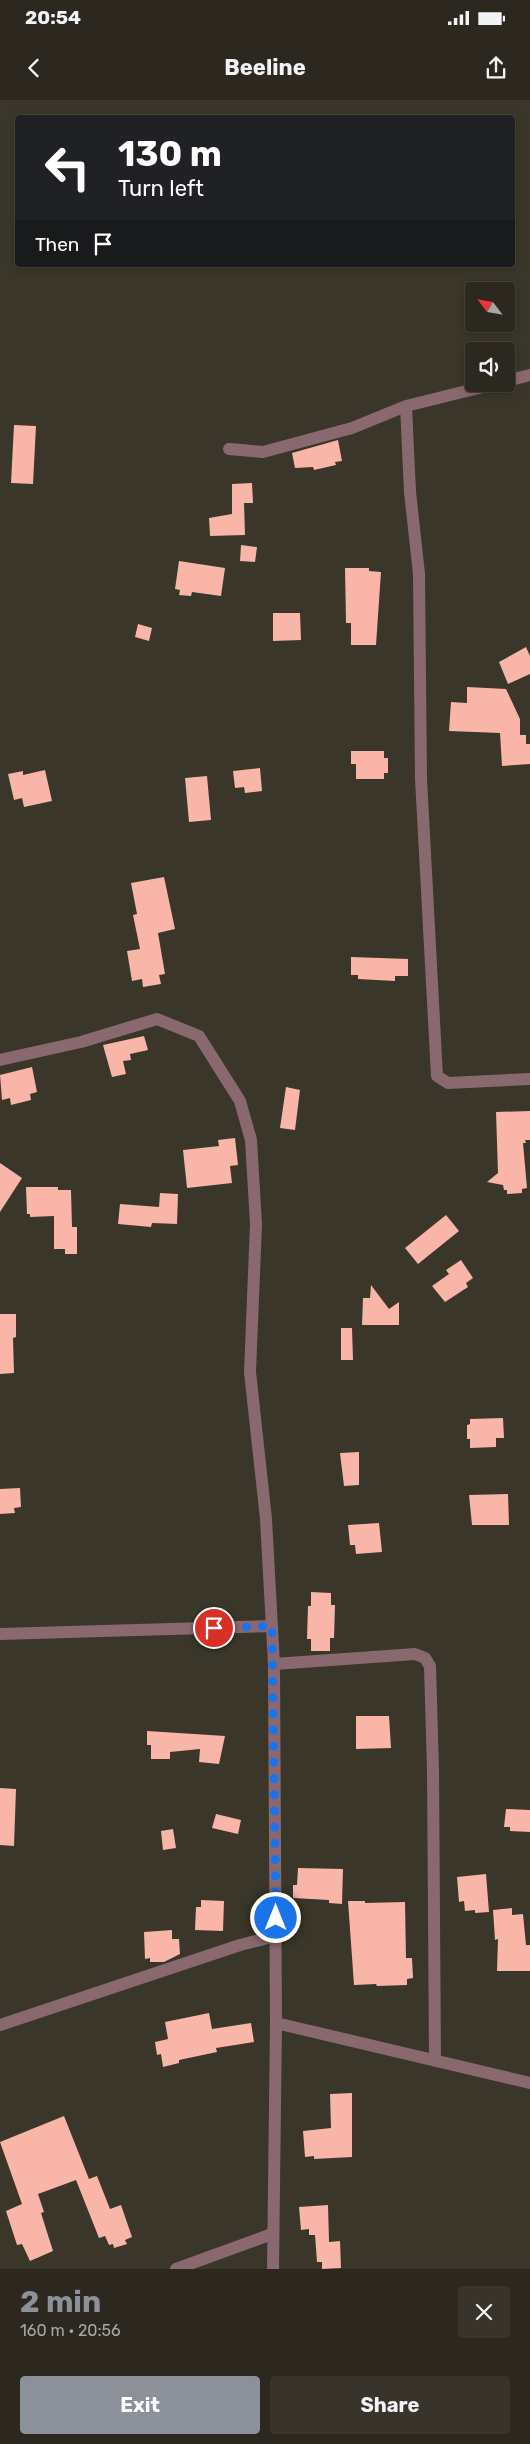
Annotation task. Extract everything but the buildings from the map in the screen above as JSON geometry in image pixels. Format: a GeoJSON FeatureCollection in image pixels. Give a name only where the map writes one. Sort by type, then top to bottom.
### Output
{"type":"FeatureCollection","features":[{"type":"Feature","properties":{"kind":"street"},"geometry":{"type":"LineString","coordinates":[[515,379],[530,375]]}},
{"type":"Feature","properties":{"kind":"street"},"geometry":{"type":"LineString","coordinates":[[229,448],[264,452],[352,428],[406,406],[465,392]]}},
{"type":"Feature","properties":{"kind":"street"},"geometry":{"type":"LineString","coordinates":[[406,406],[410,492],[419,574],[421,779],[437,1076],[448,1082],[530,1080]]}},
{"type":"Feature","properties":{"kind":"street"},"geometry":{"type":"LineString","coordinates":[[0,1060],[81,1042],[158,1018],[199,1036],[240,1101],[251,1140],[256,1224],[250,1372],[266,1519],[274,1664],[276,2023],[273,2269]]}},
{"type":"Feature","properties":{"kind":"street"},"geometry":{"type":"LineString","coordinates":[[0,1634],[272,1626]]}},
{"type":"Feature","properties":{"kind":"street"},"geometry":{"type":"LineString","coordinates":[[274,1664],[415,1654],[425,1658],[430,1666],[433,1770],[435,2060]]}},
{"type":"Feature","properties":{"kind":"street"},"geometry":{"type":"LineString","coordinates":[[0,2025],[240,1945],[276,1936]]}},
{"type":"Feature","properties":{"kind":"street"},"geometry":{"type":"LineString","coordinates":[[276,2023],[530,2083]]}},
{"type":"Feature","properties":{"kind":"street"},"geometry":{"type":"LineString","coordinates":[[176,2269],[272,2234]]}},
{"type":"Feature","properties":{"kind":"route"},"geometry":{"type":"LineString","coordinates":[[214,1628],[272,1626],[276,1756],[276,1918]]}}]}
